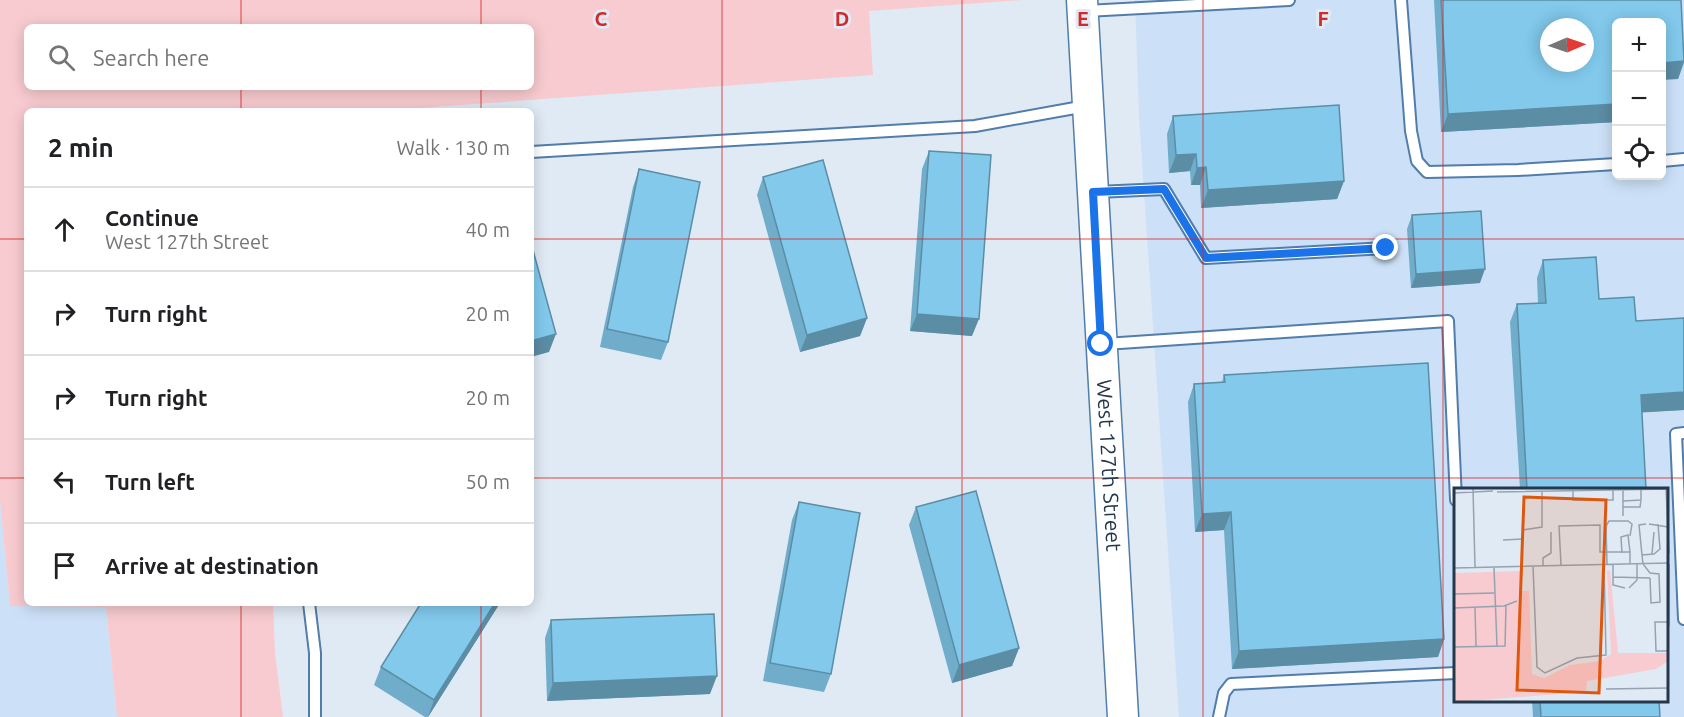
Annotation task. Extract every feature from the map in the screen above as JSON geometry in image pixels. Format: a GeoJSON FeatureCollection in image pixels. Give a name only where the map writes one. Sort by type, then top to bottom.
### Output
{"type":"FeatureCollection","features":[{"type":"Feature","properties":{"kind":"main road","name":"West 127th Street"},"geometry":{"type":"LineString","coordinates":[[1082,6],[1123,717]]}},
{"type":"Feature","properties":{"kind":"lane"},"geometry":{"type":"LineString","coordinates":[[1082,6],[1289,0]]}},
{"type":"Feature","properties":{"kind":"lane"},"geometry":{"type":"LineString","coordinates":[[1401,0],[1411,131],[1417,161],[1427,172],[1612,164]]}},
{"type":"Feature","properties":{"kind":"lane"},"geometry":{"type":"LineString","coordinates":[[534,152],[975,126],[1088,106]]}},
{"type":"Feature","properties":{"kind":"lane"},"geometry":{"type":"LineString","coordinates":[[1666,161],[1684,159]]}},
{"type":"Feature","properties":{"kind":"lane"},"geometry":{"type":"LineString","coordinates":[[1093,192],[1164,189],[1206,258],[1386,248]]}},
{"type":"Feature","properties":{"kind":"lane"},"geometry":{"type":"LineString","coordinates":[[1101,344],[1448,321],[1455,488]]}},
{"type":"Feature","properties":{"kind":"lane"},"geometry":{"type":"LineString","coordinates":[[1684,434],[1676,434],[1684,619]]}},
{"type":"Feature","properties":{"kind":"lane"},"geometry":{"type":"LineString","coordinates":[[309,606],[315,653],[315,717]]}},
{"type":"Feature","properties":{"kind":"lane"},"geometry":{"type":"LineString","coordinates":[[1219,717],[1224,693],[1231,684],[1454,673]]}},
{"type":"Feature","properties":{"kind":"shaded area"},"geometry":{"type":"Polygon","coordinates":[[[0,0],[1023,0],[869,11],[873,75],[419,108],[24,108],[24,606],[273,606],[275,653],[283,717],[117,717],[106,607],[10,606],[0,500],[0,0]]]}},
{"type":"Feature","properties":{"kind":"shaded area"},"geometry":{"type":"Polygon","coordinates":[[[1135,0],[1684,0],[1684,717],[1179,717],[1139,117],[1135,0]]]}},
{"type":"Feature","properties":{"kind":"shaded area"},"geometry":{"type":"Polygon","coordinates":[[[0,500],[10,606],[106,607],[117,717],[0,717],[0,500]]]}},
{"type":"Feature","properties":{"kind":"building"},"geometry":{"type":"Polygon","coordinates":[[[1441,0],[1681,0],[1684,61],[1666,63],[1666,18],[1612,18],[1612,104],[1448,114],[1441,0]]]}},
{"type":"Feature","properties":{"kind":"building"},"geometry":{"type":"Polygon","coordinates":[[[1339,105],[1344,181],[1208,190],[1206,167],[1197,168],[1196,154],[1176,155],[1173,116],[1339,105]]]}},
{"type":"Feature","properties":{"kind":"building"},"geometry":{"type":"Polygon","coordinates":[[[929,151],[991,155],[979,319],[917,314],[929,151]]]}},
{"type":"Feature","properties":{"kind":"building"},"geometry":{"type":"Polygon","coordinates":[[[823,160],[867,318],[807,335],[763,177],[823,160]]]}},
{"type":"Feature","properties":{"kind":"building"},"geometry":{"type":"Polygon","coordinates":[[[639,169],[700,182],[668,342],[607,329],[639,169]]]}},
{"type":"Feature","properties":{"kind":"building"},"geometry":{"type":"Polygon","coordinates":[[[1481,211],[1485,269],[1416,274],[1412,215],[1481,211]]]}},
{"type":"Feature","properties":{"kind":"building"},"geometry":{"type":"Polygon","coordinates":[[[534,254],[556,334],[534,340],[534,254]]]}},
{"type":"Feature","properties":{"kind":"building"},"geometry":{"type":"Polygon","coordinates":[[[1596,257],[1599,299],[1634,297],[1636,321],[1684,318],[1684,392],[1641,395],[1646,488],[1527,488],[1517,304],[1546,303],[1543,260],[1596,257]]]}},
{"type":"Feature","properties":{"kind":"building"},"geometry":{"type":"Polygon","coordinates":[[[1428,363],[1444,639],[1239,651],[1231,512],[1202,514],[1194,384],[1225,382],[1224,375],[1428,363]]]}},
{"type":"Feature","properties":{"kind":"building"},"geometry":{"type":"Polygon","coordinates":[[[976,491],[1019,648],[959,665],[916,507],[976,491]]]}},
{"type":"Feature","properties":{"kind":"building"},"geometry":{"type":"Polygon","coordinates":[[[799,502],[860,513],[831,674],[770,663],[799,502]]]}},
{"type":"Feature","properties":{"kind":"building"},"geometry":{"type":"Polygon","coordinates":[[[419,606],[493,606],[434,700],[381,667],[419,606]]]}},
{"type":"Feature","properties":{"kind":"building"},"geometry":{"type":"Polygon","coordinates":[[[714,614],[717,676],[553,683],[551,620],[714,614]]]}},
{"type":"Feature","properties":{"kind":"building"},"geometry":{"type":"Polygon","coordinates":[[[1540,702],[1659,702],[1660,717],[1541,717],[1540,702]]]}},
{"type":"Feature","properties":{"kind":"route"},"geometry":{"type":"LineString","coordinates":[[1101,344],[1093,192],[1164,189],[1206,258],[1386,248]]}}]}
